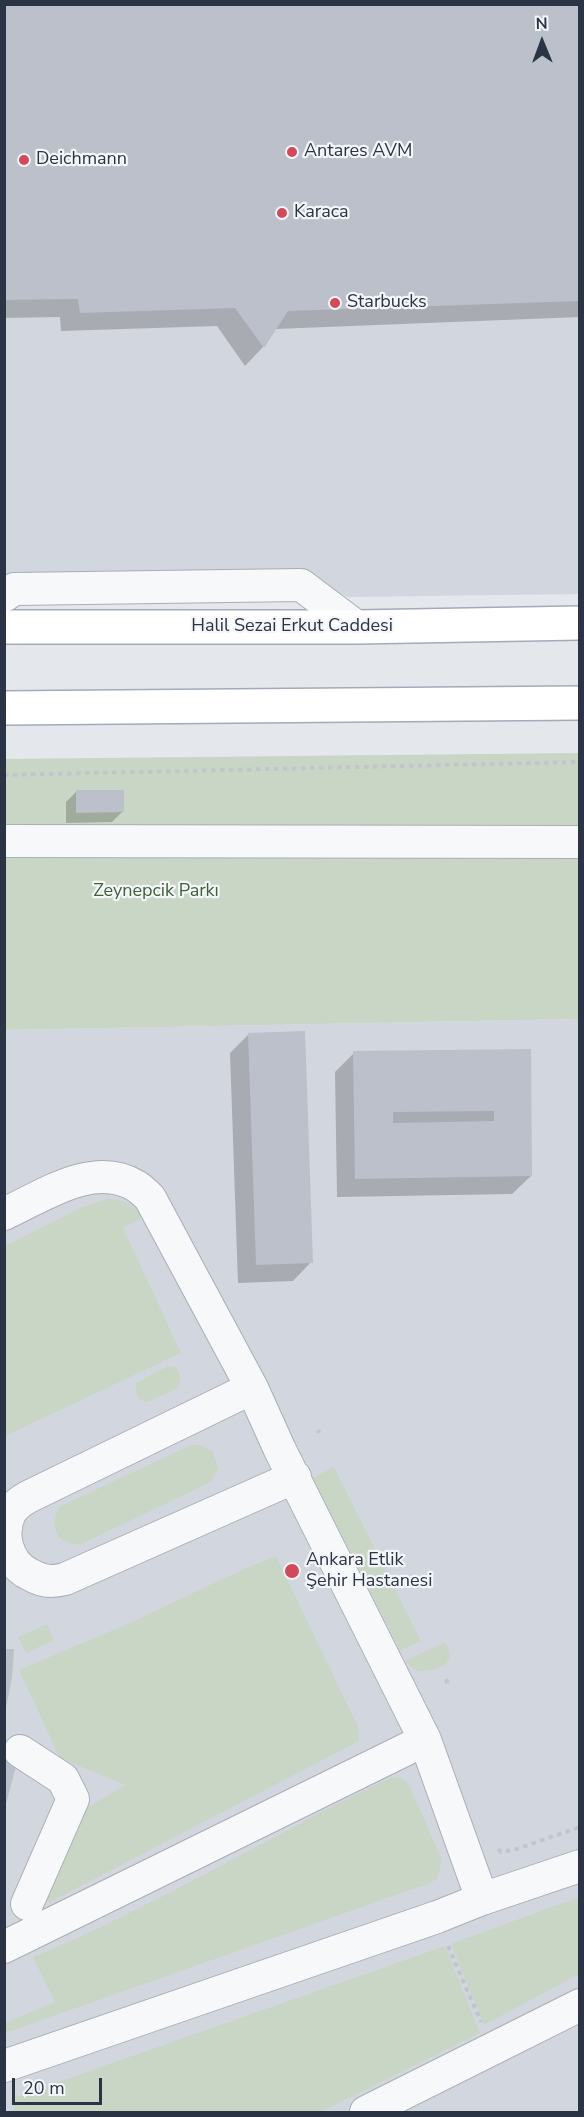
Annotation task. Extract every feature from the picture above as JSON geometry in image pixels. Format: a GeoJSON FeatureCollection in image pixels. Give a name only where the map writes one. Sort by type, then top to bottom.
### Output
{"type":"FeatureCollection","features":[{"type":"Feature","properties":{"kind":"main road","name":"Halil Sezai Erkut Caddesi"},"geometry":{"type":"LineString","coordinates":[[4,627],[357,627],[579,622]]}},
{"type":"Feature","properties":{"kind":"main road"},"geometry":{"type":"LineString","coordinates":[[4,708],[579,704]]}},
{"type":"Feature","properties":{"kind":"lane"},"geometry":{"type":"LineString","coordinates":[[4,596],[14,588],[301,585],[357,627]]}},
{"type":"Feature","properties":{"kind":"lane"},"geometry":{"type":"LineString","coordinates":[[4,842],[579,842]]}},
{"type":"Feature","properties":{"kind":"lane"},"geometry":{"type":"LineString","coordinates":[[4,1214],[71,1182],[94,1177],[115,1178],[136,1186],[150,1198],[252,1388],[280,1450],[425,1740],[482,1899]]}},
{"type":"Feature","properties":{"kind":"lane"},"geometry":{"type":"LineString","coordinates":[[252,1388],[27,1497],[10,1513],[5,1530],[6,1546],[11,1560],[22,1571],[37,1579],[50,1581],[65,1579],[295,1478]]}},
{"type":"Feature","properties":{"kind":"lane"},"geometry":{"type":"LineString","coordinates":[[23,1907],[425,1740]]}},
{"type":"Feature","properties":{"kind":"lane"},"geometry":{"type":"LineString","coordinates":[[4,1947],[73,1799],[63,1779],[20,1751]]}},
{"type":"Feature","properties":{"kind":"lane"},"geometry":{"type":"LineString","coordinates":[[4,2066],[579,1866]]}},
{"type":"Feature","properties":{"kind":"lane"},"geometry":{"type":"LineString","coordinates":[[366,2112],[579,2005]]}},
{"type":"Feature","properties":{"kind":"path"},"geometry":{"type":"LineString","coordinates":[[4,775],[579,762]]}},
{"type":"Feature","properties":{"kind":"path"},"geometry":{"type":"LineString","coordinates":[[446,1679],[449,1687]]}},
{"type":"Feature","properties":{"kind":"path"},"geometry":{"type":"LineString","coordinates":[[494,1846],[501,1852],[517,1849],[579,1827]]}},
{"type":"Feature","properties":{"kind":"path"},"geometry":{"type":"LineString","coordinates":[[436,1917],[492,2049]]}},
{"type":"Feature","properties":{"kind":"shaded area"},"geometry":{"type":"Polygon","coordinates":[[[5,5],[579,5],[579,594],[348,597],[304,577],[5,586],[5,5]]]}},
{"type":"Feature","properties":{"kind":"shaded area","name":"Ankara Etlik Şehir Hastanesi"},"geometry":{"type":"Polygon","coordinates":[[[579,1019],[579,2112],[5,2112],[4,1030],[579,1019]]]}},
{"type":"Feature","properties":{"kind":"green space","name":"Zeynepcik Parkı"},"geometry":{"type":"Polygon","coordinates":[[[579,753],[579,1019],[5,1030],[4,759],[579,753]]]}},
{"type":"Feature","properties":{"kind":"green space"},"geometry":{"type":"Polygon","coordinates":[[[107,1199],[127,1203],[142,1218],[123,1228],[181,1353],[5,1436],[5,1246],[82,1207],[107,1199]]]}},
{"type":"Feature","properties":{"kind":"green space"},"geometry":{"type":"Polygon","coordinates":[[[168,1366],[175,1366],[179,1372],[178,1388],[147,1402],[141,1400],[136,1395],[136,1383],[168,1366]]]}},
{"type":"Feature","properties":{"kind":"green space"},"geometry":{"type":"Polygon","coordinates":[[[191,1445],[201,1445],[213,1452],[218,1468],[211,1482],[81,1544],[71,1544],[58,1537],[55,1522],[59,1507],[191,1445]]]}},
{"type":"Feature","properties":{"kind":"green space"},"geometry":{"type":"Polygon","coordinates":[[[334,1467],[421,1641],[400,1650],[313,1478],[334,1467]]]}},
{"type":"Feature","properties":{"kind":"green space"},"geometry":{"type":"Polygon","coordinates":[[[276,1556],[359,1729],[359,1741],[50,1902],[39,1898],[62,1823],[125,1785],[60,1758],[19,1670],[132,1622],[276,1556]]]}},
{"type":"Feature","properties":{"kind":"green space"},"geometry":{"type":"Polygon","coordinates":[[[47,1624],[54,1640],[26,1653],[18,1637],[47,1624]]]}},
{"type":"Feature","properties":{"kind":"green space"},"geometry":{"type":"Polygon","coordinates":[[[445,1642],[449,1656],[444,1666],[417,1671],[405,1661],[445,1642]]]}},
{"type":"Feature","properties":{"kind":"green space"},"geometry":{"type":"Polygon","coordinates":[[[392,1777],[402,1778],[409,1785],[442,1860],[437,1879],[5,2033],[5,2019],[6,2023],[55,2002],[33,1957],[124,1916],[392,1777]]]}},
{"type":"Feature","properties":{"kind":"green space"},"geometry":{"type":"Polygon","coordinates":[[[579,1897],[579,1974],[484,2025],[451,1944],[579,1897]]]}},
{"type":"Feature","properties":{"kind":"green space"},"geometry":{"type":"Polygon","coordinates":[[[445,1946],[480,2033],[321,2112],[15,2112],[10,2099],[445,1946]]]}},
{"type":"Feature","properties":{"kind":"building","name":"Antares AVM"},"geometry":{"type":"Polygon","coordinates":[[[4,5],[580,5],[580,301],[288,311],[264,348],[235,308],[80,313],[78,299],[4,300],[4,5]]]}},
{"type":"Feature","properties":{"kind":"building"},"geometry":{"type":"Polygon","coordinates":[[[76,790],[124,790],[124,812],[76,813],[76,790]]]}},
{"type":"Feature","properties":{"kind":"building"},"geometry":{"type":"Polygon","coordinates":[[[305,1031],[313,1263],[256,1265],[248,1033],[305,1031]]]}},
{"type":"Feature","properties":{"kind":"building"},"geometry":{"type":"Polygon","coordinates":[[[531,1049],[532,1176],[355,1179],[353,1051],[531,1049]],[[494,1111],[393,1112],[393,1123],[494,1121],[494,1111]]]}},
{"type":"Feature","properties":{"kind":"building"},"geometry":{"type":"Polygon","coordinates":[[[4,1649],[14,1649],[6,1708],[4,1649]]]}},
{"type":"Feature","properties":{"kind":"building"},"geometry":{"type":"Polygon","coordinates":[[[4,1740],[20,1751],[5,1808],[4,1808],[4,1740]]]}},
{"type":"Feature","properties":{"kind":"place","name":"Antares AVM"},"geometry":{"type":"Point","coordinates":[292,152]}},
{"type":"Feature","properties":{"kind":"place","name":"Deichmann"},"geometry":{"type":"Point","coordinates":[24,160]}},
{"type":"Feature","properties":{"kind":"place","name":"Karaca"},"geometry":{"type":"Point","coordinates":[282,213]}},
{"type":"Feature","properties":{"kind":"place","name":"Starbucks"},"geometry":{"type":"Point","coordinates":[335,303]}},
{"type":"Feature","properties":{"kind":"place","name":"Ankara Etlik Şehir Hastanesi"},"geometry":{"type":"Point","coordinates":[292,1571]}}]}
